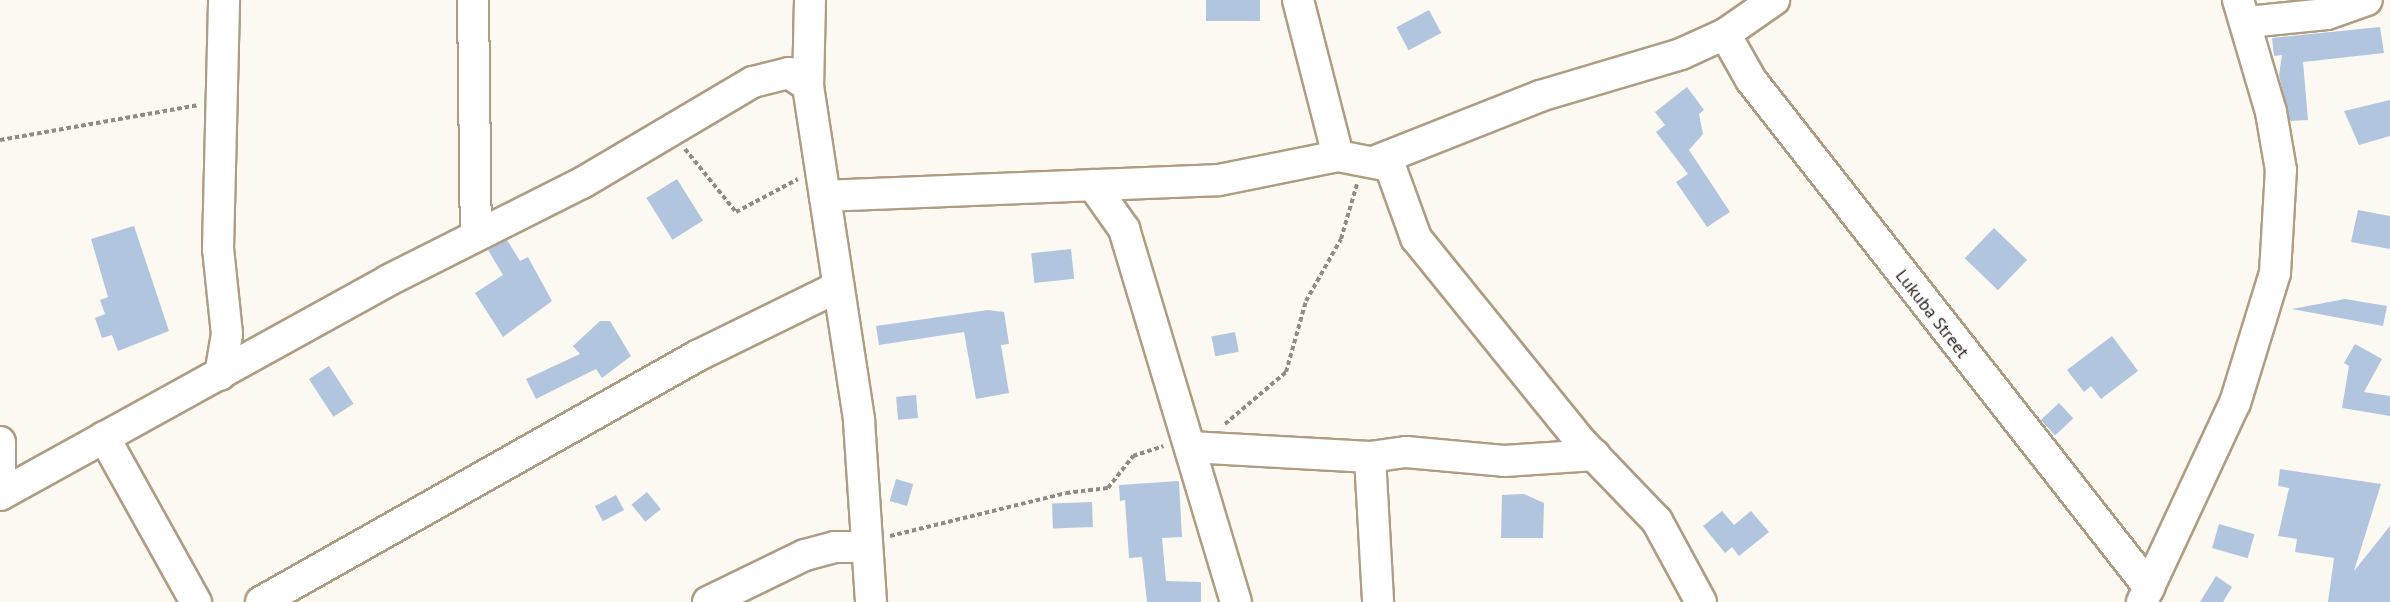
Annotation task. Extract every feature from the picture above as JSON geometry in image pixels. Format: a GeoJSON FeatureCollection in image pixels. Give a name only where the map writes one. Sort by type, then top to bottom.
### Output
{"type":"FeatureCollection","features":[{"type":"Feature","properties":{"kind":"street"},"geometry":{"type":"LineString","coordinates":[[219,375],[227,334],[218,249],[224,0]]}},
{"type":"Feature","properties":{"kind":"street"},"geometry":{"type":"LineString","coordinates":[[473,0],[476,235]]}},
{"type":"Feature","properties":{"kind":"street"},"geometry":{"type":"LineString","coordinates":[[810,0],[806,38],[808,86],[859,421],[865,535],[872,602]]}},
{"type":"Feature","properties":{"kind":"street"},"geometry":{"type":"LineString","coordinates":[[1298,0],[1360,158]]}},
{"type":"Feature","properties":{"kind":"street"},"geometry":{"type":"LineString","coordinates":[[821,183],[1093,185],[1219,180],[1360,158],[1540,96],[1681,54],[1725,34],[1774,0]]}},
{"type":"Feature","properties":{"kind":"street"},"geometry":{"type":"LineString","coordinates":[[2146,595],[2235,403],[2275,273],[2281,170],[2243,11],[2326,14],[2367,0]]}},
{"type":"Feature","properties":{"kind":"street","name":"Lukuba Street"},"geometry":{"type":"LineString","coordinates":[[1725,34],[1751,80],[2146,595]]}},
{"type":"Feature","properties":{"kind":"street"},"geometry":{"type":"LineString","coordinates":[[0,495],[476,235],[582,183],[669,131],[775,73],[806,38]]}},
{"type":"Feature","properties":{"kind":"street"},"geometry":{"type":"LineString","coordinates":[[775,73],[789,73],[808,86]]}},
{"type":"Feature","properties":{"kind":"street"},"geometry":{"type":"LineString","coordinates":[[1360,158],[1390,166],[1416,238],[1455,292],[1595,455],[1657,521],[1701,602]]}},
{"type":"Feature","properties":{"kind":"street"},"geometry":{"type":"LineString","coordinates":[[1093,185],[1124,229],[1201,447],[1236,602]]}},
{"type":"Feature","properties":{"kind":"street"},"geometry":{"type":"LineString","coordinates":[[261,602],[697,356],[838,287]]}},
{"type":"Feature","properties":{"kind":"street"},"geometry":{"type":"LineString","coordinates":[[104,437],[196,602]]}},
{"type":"Feature","properties":{"kind":"street"},"geometry":{"type":"LineString","coordinates":[[0,442],[0,472]]}},
{"type":"Feature","properties":{"kind":"street"},"geometry":{"type":"LineString","coordinates":[[1201,447],[1370,457],[1406,452],[1504,461],[1595,455]]}},
{"type":"Feature","properties":{"kind":"street"},"geometry":{"type":"LineString","coordinates":[[1370,457],[1378,602]]}},
{"type":"Feature","properties":{"kind":"street"},"geometry":{"type":"LineString","coordinates":[[708,602],[865,535]]}},
{"type":"Feature","properties":{"kind":"path"},"geometry":{"type":"LineString","coordinates":[[0,140],[220,101]]}},
{"type":"Feature","properties":{"kind":"path"},"geometry":{"type":"LineString","coordinates":[[669,131],[736,212],[821,183]]}},
{"type":"Feature","properties":{"kind":"path"},"geometry":{"type":"LineString","coordinates":[[865,535],[899,536],[1066,493],[1096,492],[1118,480],[1133,456],[1145,449],[1201,447],[1234,412],[1286,372],[1306,301],[1341,239],[1360,158]]}},
{"type":"Feature","properties":{"kind":"building"},"geometry":{"type":"Polygon","coordinates":[[[1206,0],[1260,0],[1260,21],[1206,21],[1206,0]]]}},
{"type":"Feature","properties":{"kind":"building"},"geometry":{"type":"Polygon","coordinates":[[[1429,10],[1441,33],[1409,50],[1396,27],[1429,10]]]}},
{"type":"Feature","properties":{"kind":"building"},"geometry":{"type":"Polygon","coordinates":[[[2380,27],[2384,53],[2303,62],[2308,120],[2290,121],[2279,75],[2282,55],[2274,56],[2272,38],[2380,27]]]}},
{"type":"Feature","properties":{"kind":"building"},"geometry":{"type":"Polygon","coordinates":[[[1687,87],[1704,110],[1699,114],[1703,134],[1689,150],[1730,212],[1707,227],[1676,182],[1688,174],[1656,132],[1665,125],[1655,112],[1687,87]]]}},
{"type":"Feature","properties":{"kind":"building"},"geometry":{"type":"Polygon","coordinates":[[[2390,100],[2390,136],[2359,145],[2344,111],[2390,100]]]}},
{"type":"Feature","properties":{"kind":"building"},"geometry":{"type":"Polygon","coordinates":[[[677,179],[703,221],[672,240],[646,198],[677,179]]]}},
{"type":"Feature","properties":{"kind":"building"},"geometry":{"type":"Polygon","coordinates":[[[2358,210],[2390,216],[2390,249],[2351,242],[2358,210]]]}},
{"type":"Feature","properties":{"kind":"building"},"geometry":{"type":"Polygon","coordinates":[[[134,226],[169,331],[118,351],[112,335],[102,338],[95,318],[105,314],[100,300],[108,297],[91,239],[134,226]]]}},
{"type":"Feature","properties":{"kind":"building"},"geometry":{"type":"Polygon","coordinates":[[[1994,228],[2027,260],[1998,290],[1965,258],[1994,228]]]}},
{"type":"Feature","properties":{"kind":"building"},"geometry":{"type":"Polygon","coordinates":[[[507,240],[520,261],[528,257],[552,301],[503,337],[475,293],[503,275],[488,250],[507,240]]]}},
{"type":"Feature","properties":{"kind":"building"},"geometry":{"type":"Polygon","coordinates":[[[1071,249],[1074,279],[1034,283],[1031,253],[1071,249]]]}},
{"type":"Feature","properties":{"kind":"building"},"geometry":{"type":"Polygon","coordinates":[[[2345,299],[2387,306],[2383,326],[2292,309],[2345,299]]]}},
{"type":"Feature","properties":{"kind":"building"},"geometry":{"type":"Polygon","coordinates":[[[988,310],[1004,312],[1009,344],[1001,345],[1009,393],[976,399],[964,332],[879,345],[876,326],[988,310]]]}},
{"type":"Feature","properties":{"kind":"building"},"geometry":{"type":"Polygon","coordinates":[[[600,321],[610,321],[631,356],[602,378],[596,369],[536,399],[526,379],[580,354],[573,346],[600,321]]]}},
{"type":"Feature","properties":{"kind":"building"},"geometry":{"type":"Polygon","coordinates":[[[1235,332],[1239,352],[1215,356],[1211,337],[1235,332]]]}},
{"type":"Feature","properties":{"kind":"building"},"geometry":{"type":"Polygon","coordinates":[[[2112,336],[2138,371],[2101,399],[2091,386],[2084,392],[2067,370],[2112,336]]]}},
{"type":"Feature","properties":{"kind":"building"},"geometry":{"type":"Polygon","coordinates":[[[2355,344],[2382,359],[2364,392],[2390,396],[2390,416],[2342,408],[2349,366],[2344,363],[2355,344]]]}},
{"type":"Feature","properties":{"kind":"building"},"geometry":{"type":"Polygon","coordinates":[[[329,366],[354,404],[333,417],[309,379],[329,366]]]}},
{"type":"Feature","properties":{"kind":"building"},"geometry":{"type":"Polygon","coordinates":[[[916,395],[918,418],[898,420],[896,397],[916,395]]]}},
{"type":"Feature","properties":{"kind":"building"},"geometry":{"type":"Polygon","coordinates":[[[2059,403],[2073,418],[2055,435],[2041,420],[2059,403]]]}},
{"type":"Feature","properties":{"kind":"building"},"geometry":{"type":"Polygon","coordinates":[[[2280,469],[2381,484],[2354,571],[2390,526],[2390,602],[2328,602],[2334,558],[2295,552],[2297,539],[2278,536],[2289,488],[2278,486],[2280,469]]]}},
{"type":"Feature","properties":{"kind":"building"},"geometry":{"type":"Polygon","coordinates":[[[896,479],[913,484],[907,506],[890,501],[896,479]]]}},
{"type":"Feature","properties":{"kind":"building"},"geometry":{"type":"Polygon","coordinates":[[[1179,481],[1182,537],[1162,538],[1166,581],[1201,582],[1201,602],[1147,602],[1142,557],[1129,558],[1125,500],[1120,501],[1119,485],[1179,481]]]}},
{"type":"Feature","properties":{"kind":"building"},"geometry":{"type":"Polygon","coordinates":[[[647,492],[661,509],[645,522],[631,505],[647,492]]]}},
{"type":"Feature","properties":{"kind":"building"},"geometry":{"type":"Polygon","coordinates":[[[1524,494],[1544,503],[1543,538],[1501,538],[1502,495],[1524,494]]]}},
{"type":"Feature","properties":{"kind":"building"},"geometry":{"type":"Polygon","coordinates":[[[616,495],[624,510],[603,521],[595,506],[616,495]]]}},
{"type":"Feature","properties":{"kind":"building"},"geometry":{"type":"Polygon","coordinates":[[[1092,502],[1093,527],[1053,528],[1052,503],[1092,502]]]}},
{"type":"Feature","properties":{"kind":"building"},"geometry":{"type":"Polygon","coordinates":[[[1722,511],[1734,525],[1751,511],[1769,532],[1739,556],[1732,547],[1725,553],[1703,526],[1722,511]]]}},
{"type":"Feature","properties":{"kind":"building"},"geometry":{"type":"Polygon","coordinates":[[[2219,524],[2255,534],[2248,558],[2212,548],[2219,524]]]}},
{"type":"Feature","properties":{"kind":"building"},"geometry":{"type":"Polygon","coordinates":[[[2216,576],[2232,587],[2223,602],[2200,602],[2216,576]]]}}]}
